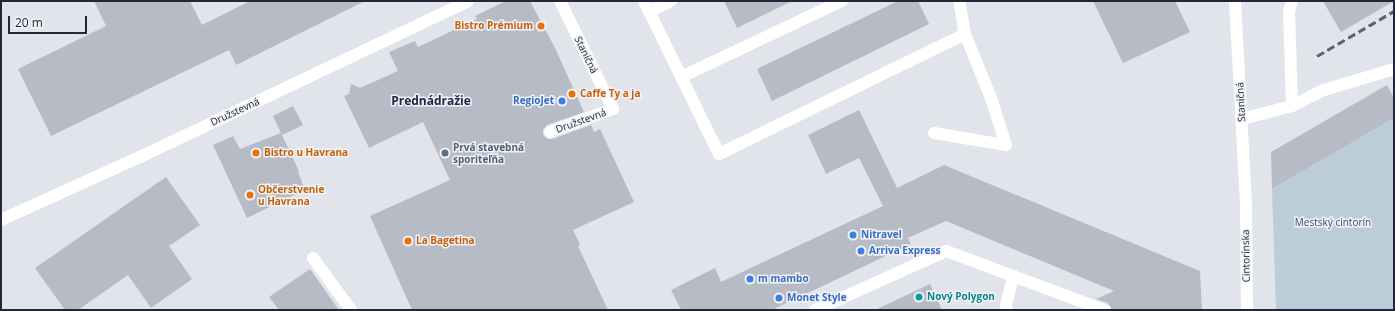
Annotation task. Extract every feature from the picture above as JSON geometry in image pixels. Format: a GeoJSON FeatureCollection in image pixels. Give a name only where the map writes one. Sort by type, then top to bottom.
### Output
{"type":"FeatureCollection","features":[{"type":"Feature","properties":{"kind":"street","name":"Družstevná"},"geometry":{"type":"LineString","coordinates":[[1,220],[119,167],[468,1]]}},
{"type":"Feature","properties":{"kind":"street","name":"Staničná"},"geometry":{"type":"LineString","coordinates":[[560,1],[613,109]]}},
{"type":"Feature","properties":{"kind":"street"},"geometry":{"type":"LineString","coordinates":[[644,1],[720,154],[965,34]]}},
{"type":"Feature","properties":{"kind":"street"},"geometry":{"type":"LineString","coordinates":[[649,12],[671,1]]}},
{"type":"Feature","properties":{"kind":"street"},"geometry":{"type":"LineString","coordinates":[[682,77],[842,1]]}},
{"type":"Feature","properties":{"kind":"street"},"geometry":{"type":"LineString","coordinates":[[934,133],[1006,146],[990,98],[965,34],[959,1]]}},
{"type":"Feature","properties":{"kind":"street","name":"Staničná"},"geometry":{"type":"LineString","coordinates":[[1235,1],[1246,202]]}},
{"type":"Feature","properties":{"kind":"street"},"geometry":{"type":"LineString","coordinates":[[1292,1],[1289,12],[1292,106]]}},
{"type":"Feature","properties":{"kind":"street"},"geometry":{"type":"LineString","coordinates":[[1242,119],[1292,106],[1324,90],[1394,69]]}},
{"type":"Feature","properties":{"kind":"street","name":"Družstevná"},"geometry":{"type":"LineString","coordinates":[[550,132],[613,109]]}},
{"type":"Feature","properties":{"kind":"street","name":"Cintorínska"},"geometry":{"type":"LineString","coordinates":[[1246,202],[1247,310]]}},
{"type":"Feature","properties":{"kind":"street"},"geometry":{"type":"LineString","coordinates":[[815,310],[946,251],[1105,310]]}},
{"type":"Feature","properties":{"kind":"street"},"geometry":{"type":"LineString","coordinates":[[313,258],[351,310]]}},
{"type":"Feature","properties":{"kind":"street"},"geometry":{"type":"LineString","coordinates":[[1006,310],[1013,276]]}},
{"type":"Feature","properties":{"kind":"green space","name":"Mestský cintorín"},"geometry":{"type":"Polygon","coordinates":[[[1394,118],[1394,310],[1276,310],[1272,189],[1394,118]]]}},
{"type":"Feature","properties":{"kind":"building"},"geometry":{"type":"Polygon","coordinates":[[[94,1],[190,1],[202,25],[250,1],[365,1],[236,65],[229,50],[51,136],[18,69],[106,26],[94,1]]]}},
{"type":"Feature","properties":{"kind":"building"},"geometry":{"type":"Polygon","coordinates":[[[506,1],[530,1],[555,48],[584,112],[547,125],[543,130],[543,135],[548,139],[552,139],[591,125],[594,132],[600,129],[634,202],[573,230],[580,245],[578,246],[608,310],[412,310],[370,216],[450,180],[423,122],[369,148],[344,96],[349,94],[351,84],[360,88],[398,71],[389,52],[415,41],[418,47],[477,19],[475,16],[506,1]]]}},
{"type":"Feature","properties":{"kind":"building"},"geometry":{"type":"Polygon","coordinates":[[[724,1],[792,1],[737,28],[724,1]]]}},
{"type":"Feature","properties":{"kind":"building"},"geometry":{"type":"Polygon","coordinates":[[[898,1],[918,1],[929,24],[772,101],[757,69],[898,1]]]}},
{"type":"Feature","properties":{"kind":"building"},"geometry":{"type":"Polygon","coordinates":[[[1093,1],[1175,1],[1190,32],[1123,63],[1093,1]]]}},
{"type":"Feature","properties":{"kind":"building"},"geometry":{"type":"Polygon","coordinates":[[[1323,1],[1394,1],[1341,32],[1323,1]]]}},
{"type":"Feature","properties":{"kind":"building"},"geometry":{"type":"Polygon","coordinates":[[[1387,85],[1394,98],[1394,118],[1272,189],[1271,152],[1387,85]]]}},
{"type":"Feature","properties":{"kind":"building"},"geometry":{"type":"Polygon","coordinates":[[[293,106],[303,125],[282,135],[299,171],[298,172],[305,190],[247,218],[213,145],[233,136],[240,149],[281,133],[273,116],[293,106]]]}},
{"type":"Feature","properties":{"kind":"building"},"geometry":{"type":"Polygon","coordinates":[[[859,110],[897,188],[944,165],[1200,271],[1202,310],[1112,310],[1108,303],[1096,299],[1114,291],[946,221],[908,238],[911,244],[772,310],[681,310],[671,290],[715,268],[721,282],[883,206],[859,158],[826,174],[808,135],[859,110]]]}},
{"type":"Feature","properties":{"kind":"building"},"geometry":{"type":"Polygon","coordinates":[[[166,177],[200,225],[169,246],[192,279],[151,308],[128,275],[78,310],[65,310],[35,268],[166,177]]]}},
{"type":"Feature","properties":{"kind":"building"},"geometry":{"type":"Polygon","coordinates":[[[310,269],[339,310],[279,310],[269,297],[310,269]]]}},
{"type":"Feature","properties":{"kind":"building","name":"Nový Polygon"},"geometry":{"type":"Polygon","coordinates":[[[930,284],[942,310],[875,310],[930,284]]]}},
{"type":"Feature","properties":{"kind":"railway"},"geometry":{"type":"LineString","coordinates":[[1317,56],[1394,11]]}},
{"type":"Feature","properties":{"kind":"place","name":"Bistro Prémium"},"geometry":{"type":"Point","coordinates":[541,26]}},
{"type":"Feature","properties":{"kind":"place","name":"Caffe Ty a ja"},"geometry":{"type":"Point","coordinates":[572,94]}},
{"type":"Feature","properties":{"kind":"place","name":"RegioJet"},"geometry":{"type":"Point","coordinates":[562,101]}},
{"type":"Feature","properties":{"kind":"place","name":"Bistro u Havrana"},"geometry":{"type":"Point","coordinates":[256,153]}},
{"type":"Feature","properties":{"kind":"place","name":"Prvá stavebná sporiteľňa"},"geometry":{"type":"Point","coordinates":[445,153]}},
{"type":"Feature","properties":{"kind":"place","name":"Občerstvenie u Havrana"},"geometry":{"type":"Point","coordinates":[250,195]}},
{"type":"Feature","properties":{"kind":"place","name":"Nitravel"},"geometry":{"type":"Point","coordinates":[853,235]}},
{"type":"Feature","properties":{"kind":"place","name":"La Bagetina"},"geometry":{"type":"Point","coordinates":[408,241]}},
{"type":"Feature","properties":{"kind":"place","name":"Arriva Express"},"geometry":{"type":"Point","coordinates":[861,251]}},
{"type":"Feature","properties":{"kind":"place","name":"m mambo"},"geometry":{"type":"Point","coordinates":[750,279]}},
{"type":"Feature","properties":{"kind":"place","name":"Nový Polygon"},"geometry":{"type":"Point","coordinates":[919,297]}},
{"type":"Feature","properties":{"kind":"place","name":"Monet Style"},"geometry":{"type":"Point","coordinates":[779,298]}},
{"type":"Feature","properties":{"kind":"district","name":"Prednádražie"},"geometry":{"type":"Point","coordinates":[431,101]}}]}
